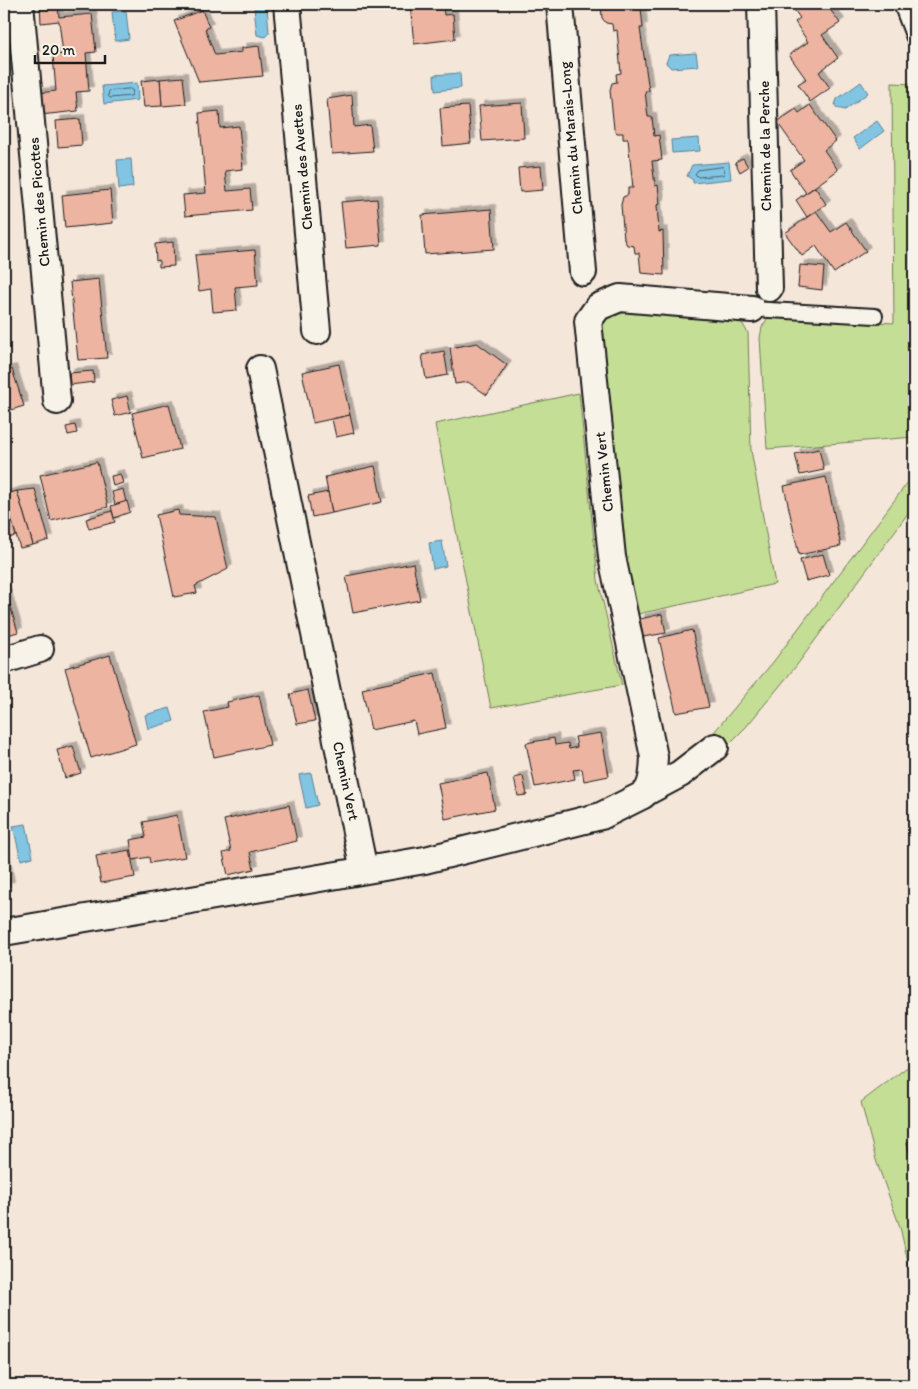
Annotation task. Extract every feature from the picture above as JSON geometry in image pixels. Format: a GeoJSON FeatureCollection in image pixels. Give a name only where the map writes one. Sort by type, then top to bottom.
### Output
{"type":"FeatureCollection","features":[{"type":"Feature","properties":{"kind":"street","name":"Chemin des Picottes"},"geometry":{"type":"LineString","coordinates":[[20,4],[58,401]]}},
{"type":"Feature","properties":{"kind":"street","name":"Chemin des Avettes"},"geometry":{"type":"LineString","coordinates":[[287,4],[317,331]]}},
{"type":"Feature","properties":{"kind":"street","name":"Chemin du Marais-Long"},"geometry":{"type":"LineString","coordinates":[[560,4],[584,272]]}},
{"type":"Feature","properties":{"kind":"street","name":"Chemin de la Perche"},"geometry":{"type":"LineString","coordinates":[[761,4],[769,288]]}},
{"type":"Feature","properties":{"kind":"street","name":"Chemin Vert"},"geometry":{"type":"LineString","coordinates":[[648,791],[653,774],[654,757],[612,556],[588,321],[598,307],[620,298],[752,309]]}},
{"type":"Feature","properties":{"kind":"street","name":"Chemin Vert"},"geometry":{"type":"LineString","coordinates":[[260,368],[364,870]]}},
{"type":"Feature","properties":{"kind":"street"},"geometry":{"type":"LineString","coordinates":[[4,660],[40,649]]}},
{"type":"Feature","properties":{"kind":"street"},"geometry":{"type":"LineString","coordinates":[[4,932],[425,860],[601,816],[633,802],[648,791],[680,774],[715,747]]}},
{"type":"Feature","properties":{"kind":"lane"},"geometry":{"type":"LineString","coordinates":[[901,4],[914,38]]}},
{"type":"Feature","properties":{"kind":"lane"},"geometry":{"type":"LineString","coordinates":[[752,309],[875,316]]}},
{"type":"Feature","properties":{"kind":"green space"},"geometry":{"type":"Polygon","coordinates":[[[892,83],[914,84],[914,437],[767,449],[760,338],[762,327],[769,316],[894,323],[892,83]]]}},
{"type":"Feature","properties":{"kind":"green space"},"geometry":{"type":"Polygon","coordinates":[[[616,307],[728,314],[742,323],[748,333],[751,450],[775,584],[638,614],[622,550],[600,322],[616,307]]]}},
{"type":"Feature","properties":{"kind":"green space"},"geometry":{"type":"Polygon","coordinates":[[[579,393],[598,580],[622,685],[491,708],[435,424],[579,393]]]}},
{"type":"Feature","properties":{"kind":"green space"},"geometry":{"type":"Polygon","coordinates":[[[914,474],[914,505],[797,665],[746,727],[720,753],[709,738],[774,661],[914,474]]]}},
{"type":"Feature","properties":{"kind":"green space"},"geometry":{"type":"Polygon","coordinates":[[[914,1062],[914,1288],[900,1227],[876,1160],[861,1102],[914,1062]]]}},
{"type":"Feature","properties":{"kind":"water"},"geometry":{"type":"Polygon","coordinates":[[[267,6],[269,33],[265,37],[257,35],[254,8],[267,6]]]}},
{"type":"Feature","properties":{"kind":"water"},"geometry":{"type":"Polygon","coordinates":[[[126,11],[129,39],[115,41],[112,12],[126,11]]]}},
{"type":"Feature","properties":{"kind":"water"},"geometry":{"type":"Polygon","coordinates":[[[696,53],[698,66],[671,68],[666,63],[669,55],[696,53]]]}},
{"type":"Feature","properties":{"kind":"water"},"geometry":{"type":"Polygon","coordinates":[[[460,73],[461,88],[435,91],[434,75],[460,73]]]}},
{"type":"Feature","properties":{"kind":"water"},"geometry":{"type":"Polygon","coordinates":[[[861,82],[868,93],[845,110],[837,108],[835,105],[837,99],[861,82]]]}},
{"type":"Feature","properties":{"kind":"water"},"geometry":{"type":"Polygon","coordinates":[[[137,83],[138,100],[104,104],[102,86],[137,83]]]}},
{"type":"Feature","properties":{"kind":"water"},"geometry":{"type":"Polygon","coordinates":[[[877,121],[884,131],[860,149],[853,138],[877,121]]]}},
{"type":"Feature","properties":{"kind":"water"},"geometry":{"type":"Polygon","coordinates":[[[699,138],[700,151],[672,153],[671,140],[699,138]]]}},
{"type":"Feature","properties":{"kind":"water"},"geometry":{"type":"Polygon","coordinates":[[[131,159],[133,187],[119,189],[117,160],[131,159]]]}},
{"type":"Feature","properties":{"kind":"water"},"geometry":{"type":"Polygon","coordinates":[[[729,162],[731,179],[693,183],[693,180],[687,176],[692,165],[729,162]]]}},
{"type":"Feature","properties":{"kind":"water"},"geometry":{"type":"Polygon","coordinates":[[[442,541],[446,566],[433,569],[429,543],[442,541]]]}},
{"type":"Feature","properties":{"kind":"water"},"geometry":{"type":"Polygon","coordinates":[[[170,708],[174,721],[148,729],[145,715],[170,708]]]}},
{"type":"Feature","properties":{"kind":"water"},"geometry":{"type":"Polygon","coordinates":[[[311,773],[318,805],[306,808],[299,775],[311,773]]]}},
{"type":"Feature","properties":{"kind":"water"},"geometry":{"type":"Polygon","coordinates":[[[26,824],[33,857],[21,860],[13,826],[26,824]]]}},
{"type":"Feature","properties":{"kind":"building"},"geometry":{"type":"Polygon","coordinates":[[[40,4],[58,4],[59,17],[92,14],[96,52],[86,53],[89,91],[76,92],[78,111],[40,115],[38,93],[56,91],[53,55],[63,54],[59,21],[41,23],[40,4]]]}},
{"type":"Feature","properties":{"kind":"building"},"geometry":{"type":"Polygon","coordinates":[[[410,4],[443,4],[444,15],[453,14],[455,39],[414,44],[410,4]]]}},
{"type":"Feature","properties":{"kind":"building"},"geometry":{"type":"Polygon","coordinates":[[[601,4],[637,4],[638,9],[641,8],[643,28],[640,28],[649,91],[645,91],[648,117],[652,117],[654,136],[659,135],[662,160],[652,161],[655,186],[658,185],[660,204],[657,205],[659,232],[663,231],[664,275],[641,273],[639,253],[635,253],[634,246],[627,245],[624,239],[621,205],[623,197],[628,195],[628,188],[633,188],[628,139],[623,139],[623,133],[617,133],[614,129],[610,90],[612,83],[617,82],[616,74],[621,73],[617,30],[613,31],[612,24],[606,23],[602,18],[601,4]]]}},
{"type":"Feature","properties":{"kind":"building"},"geometry":{"type":"Polygon","coordinates":[[[790,4],[826,4],[840,23],[822,35],[838,58],[819,72],[830,88],[810,102],[798,84],[806,79],[789,55],[808,42],[795,22],[800,18],[790,4]]]}},
{"type":"Feature","properties":{"kind":"building"},"geometry":{"type":"Polygon","coordinates":[[[202,10],[209,27],[205,29],[215,55],[242,52],[242,48],[259,46],[263,76],[199,82],[174,21],[202,10]]]}},
{"type":"Feature","properties":{"kind":"building"},"geometry":{"type":"Polygon","coordinates":[[[183,77],[186,104],[162,106],[160,79],[183,77]]]}},
{"type":"Feature","properties":{"kind":"building"},"geometry":{"type":"Polygon","coordinates":[[[160,79],[162,106],[144,107],[141,81],[160,79]]]}},
{"type":"Feature","properties":{"kind":"building"},"geometry":{"type":"Polygon","coordinates":[[[352,95],[354,127],[370,125],[373,151],[332,154],[327,99],[352,95]]]}},
{"type":"Feature","properties":{"kind":"building"},"geometry":{"type":"Polygon","coordinates":[[[522,103],[524,138],[482,141],[479,106],[522,103]]]}},
{"type":"Feature","properties":{"kind":"building"},"geometry":{"type":"Polygon","coordinates":[[[810,105],[836,141],[824,150],[838,170],[806,193],[790,170],[804,160],[777,122],[796,109],[799,113],[810,105]]]}},
{"type":"Feature","properties":{"kind":"building"},"geometry":{"type":"Polygon","coordinates":[[[468,106],[471,143],[443,146],[440,108],[468,106]]]}},
{"type":"Feature","properties":{"kind":"building"},"geometry":{"type":"Polygon","coordinates":[[[219,111],[220,128],[239,126],[243,169],[225,171],[227,191],[250,189],[252,210],[185,216],[183,195],[206,193],[199,113],[219,111]]]}},
{"type":"Feature","properties":{"kind":"building"},"geometry":{"type":"Polygon","coordinates":[[[80,119],[82,145],[58,147],[56,121],[80,119]]]}},
{"type":"Feature","properties":{"kind":"building"},"geometry":{"type":"Polygon","coordinates":[[[743,158],[748,167],[740,172],[735,162],[743,158]]]}},
{"type":"Feature","properties":{"kind":"building"},"geometry":{"type":"Polygon","coordinates":[[[541,166],[543,190],[520,192],[518,168],[541,166]]]}},
{"type":"Feature","properties":{"kind":"building"},"geometry":{"type":"Polygon","coordinates":[[[815,187],[826,204],[807,217],[796,200],[815,187]]]}},
{"type":"Feature","properties":{"kind":"building"},"geometry":{"type":"Polygon","coordinates":[[[110,190],[113,223],[65,228],[62,195],[110,190]]]}},
{"type":"Feature","properties":{"kind":"building"},"geometry":{"type":"Polygon","coordinates":[[[377,199],[381,245],[346,248],[341,202],[377,199]]]}},
{"type":"Feature","properties":{"kind":"building"},"geometry":{"type":"Polygon","coordinates":[[[491,209],[494,249],[425,254],[422,215],[491,209]]]}},
{"type":"Feature","properties":{"kind":"building"},"geometry":{"type":"Polygon","coordinates":[[[816,211],[831,232],[846,222],[866,251],[834,273],[816,246],[802,256],[785,233],[816,211]]]}},
{"type":"Feature","properties":{"kind":"building"},"geometry":{"type":"Polygon","coordinates":[[[173,242],[174,266],[159,267],[159,260],[156,261],[155,244],[173,242]]]}},
{"type":"Feature","properties":{"kind":"building"},"geometry":{"type":"Polygon","coordinates":[[[255,250],[258,285],[235,287],[237,310],[213,312],[211,289],[199,291],[195,255],[255,250]]]}},
{"type":"Feature","properties":{"kind":"building"},"geometry":{"type":"Polygon","coordinates":[[[800,265],[824,267],[822,290],[798,287],[800,265]]]}},
{"type":"Feature","properties":{"kind":"building"},"geometry":{"type":"Polygon","coordinates":[[[99,279],[107,358],[78,360],[70,282],[99,279]]]}},
{"type":"Feature","properties":{"kind":"building"},"geometry":{"type":"Polygon","coordinates":[[[477,343],[507,365],[487,395],[468,382],[455,384],[450,348],[477,343]]]}},
{"type":"Feature","properties":{"kind":"building"},"geometry":{"type":"Polygon","coordinates":[[[444,351],[448,375],[426,379],[422,355],[444,351]]]}},
{"type":"Feature","properties":{"kind":"building"},"geometry":{"type":"Polygon","coordinates":[[[339,364],[350,415],[313,423],[302,372],[339,364]]]}},
{"type":"Feature","properties":{"kind":"building"},"geometry":{"type":"Polygon","coordinates":[[[12,369],[24,406],[4,412],[4,371],[12,369]]]}},
{"type":"Feature","properties":{"kind":"building"},"geometry":{"type":"Polygon","coordinates":[[[93,371],[94,382],[70,385],[69,373],[93,371]]]}},
{"type":"Feature","properties":{"kind":"building"},"geometry":{"type":"Polygon","coordinates":[[[127,396],[131,412],[115,416],[111,400],[127,396]]]}},
{"type":"Feature","properties":{"kind":"building"},"geometry":{"type":"Polygon","coordinates":[[[169,404],[180,449],[143,458],[132,413],[169,404]]]}},
{"type":"Feature","properties":{"kind":"building"},"geometry":{"type":"Polygon","coordinates":[[[350,415],[354,433],[336,437],[332,419],[350,415]]]}},
{"type":"Feature","properties":{"kind":"building"},"geometry":{"type":"Polygon","coordinates":[[[75,425],[77,433],[68,435],[66,427],[75,425]]]}},
{"type":"Feature","properties":{"kind":"building"},"geometry":{"type":"Polygon","coordinates":[[[819,449],[824,470],[800,475],[795,454],[819,449]]]}},
{"type":"Feature","properties":{"kind":"building"},"geometry":{"type":"Polygon","coordinates":[[[97,462],[108,507],[51,521],[40,475],[97,462]]]}},
{"type":"Feature","properties":{"kind":"building"},"geometry":{"type":"Polygon","coordinates":[[[375,466],[382,502],[332,513],[325,477],[375,466]]]}},
{"type":"Feature","properties":{"kind":"building"},"geometry":{"type":"Polygon","coordinates":[[[120,474],[123,483],[113,486],[111,476],[120,474]]]}},
{"type":"Feature","properties":{"kind":"building"},"geometry":{"type":"Polygon","coordinates":[[[826,477],[841,546],[799,555],[784,486],[826,477]]]}},
{"type":"Feature","properties":{"kind":"building"},"geometry":{"type":"Polygon","coordinates":[[[35,489],[49,540],[33,545],[17,491],[35,489]]]}},
{"type":"Feature","properties":{"kind":"building"},"geometry":{"type":"Polygon","coordinates":[[[123,489],[126,502],[115,505],[112,492],[123,489]]]}},
{"type":"Feature","properties":{"kind":"building"},"geometry":{"type":"Polygon","coordinates":[[[17,491],[33,545],[20,548],[10,515],[4,516],[4,495],[17,491]]]}},
{"type":"Feature","properties":{"kind":"building"},"geometry":{"type":"Polygon","coordinates":[[[328,492],[332,513],[312,517],[308,496],[328,492]]]}},
{"type":"Feature","properties":{"kind":"building"},"geometry":{"type":"Polygon","coordinates":[[[127,501],[130,512],[114,518],[111,506],[127,501]]]}},
{"type":"Feature","properties":{"kind":"building"},"geometry":{"type":"Polygon","coordinates":[[[178,510],[179,515],[216,517],[228,569],[195,586],[197,593],[174,597],[156,515],[178,510]]]}},
{"type":"Feature","properties":{"kind":"building"},"geometry":{"type":"Polygon","coordinates":[[[112,511],[115,522],[89,529],[86,519],[112,511]]]}},
{"type":"Feature","properties":{"kind":"building"},"geometry":{"type":"Polygon","coordinates":[[[10,515],[16,536],[4,539],[4,516],[10,515]]]}},
{"type":"Feature","properties":{"kind":"building"},"geometry":{"type":"Polygon","coordinates":[[[823,554],[829,575],[806,581],[800,560],[823,554]]]}},
{"type":"Feature","properties":{"kind":"building"},"geometry":{"type":"Polygon","coordinates":[[[413,563],[420,600],[353,613],[346,576],[413,563]]]}},
{"type":"Feature","properties":{"kind":"building"},"geometry":{"type":"Polygon","coordinates":[[[4,586],[18,632],[4,636],[4,586]]]}},
{"type":"Feature","properties":{"kind":"building"},"geometry":{"type":"Polygon","coordinates":[[[662,614],[666,633],[643,637],[640,619],[662,614]]]}},
{"type":"Feature","properties":{"kind":"building"},"geometry":{"type":"Polygon","coordinates":[[[692,630],[709,707],[676,713],[659,638],[692,630]]]}},
{"type":"Feature","properties":{"kind":"building"},"geometry":{"type":"Polygon","coordinates":[[[110,655],[136,744],[91,758],[65,668],[110,655]]]}},
{"type":"Feature","properties":{"kind":"building"},"geometry":{"type":"Polygon","coordinates":[[[435,673],[446,728],[417,734],[414,721],[371,730],[362,689],[435,673]]]}},
{"type":"Feature","properties":{"kind":"building"},"geometry":{"type":"Polygon","coordinates":[[[308,690],[315,721],[297,724],[290,694],[308,690]]]}},
{"type":"Feature","properties":{"kind":"building"},"geometry":{"type":"Polygon","coordinates":[[[259,695],[270,745],[214,757],[204,712],[228,707],[227,702],[259,695]]]}},
{"type":"Feature","properties":{"kind":"building"},"geometry":{"type":"Polygon","coordinates":[[[601,733],[609,776],[584,781],[582,769],[573,770],[575,779],[535,787],[526,743],[554,738],[555,745],[568,743],[569,749],[577,747],[575,737],[601,733]]]}},
{"type":"Feature","properties":{"kind":"building"},"geometry":{"type":"Polygon","coordinates":[[[73,746],[81,773],[65,778],[57,750],[73,746]]]}},
{"type":"Feature","properties":{"kind":"building"},"geometry":{"type":"Polygon","coordinates":[[[488,773],[495,809],[445,819],[438,783],[488,773]]]}},
{"type":"Feature","properties":{"kind":"building"},"geometry":{"type":"Polygon","coordinates":[[[523,776],[527,795],[518,796],[514,778],[523,776]]]}},
{"type":"Feature","properties":{"kind":"building"},"geometry":{"type":"Polygon","coordinates":[[[289,805],[297,841],[250,852],[254,869],[228,875],[223,853],[231,851],[224,820],[289,805]]]}},
{"type":"Feature","properties":{"kind":"building"},"geometry":{"type":"Polygon","coordinates":[[[177,815],[185,857],[150,863],[149,857],[133,860],[130,840],[146,837],[143,822],[177,815]]]}},
{"type":"Feature","properties":{"kind":"building"},"geometry":{"type":"Polygon","coordinates":[[[130,850],[135,877],[101,883],[96,856],[130,850]]]}},
{"type":"Feature","properties":{"kind":"building"},"geometry":{"type":"Polygon","coordinates":[[[4,852],[10,886],[4,887],[4,852]]]}},
{"type":"Feature","properties":{"kind":"building"},"geometry":{"type":"Polygon","coordinates":[[[914,1140],[914,1177],[907,1142],[914,1140]]]}}]}
